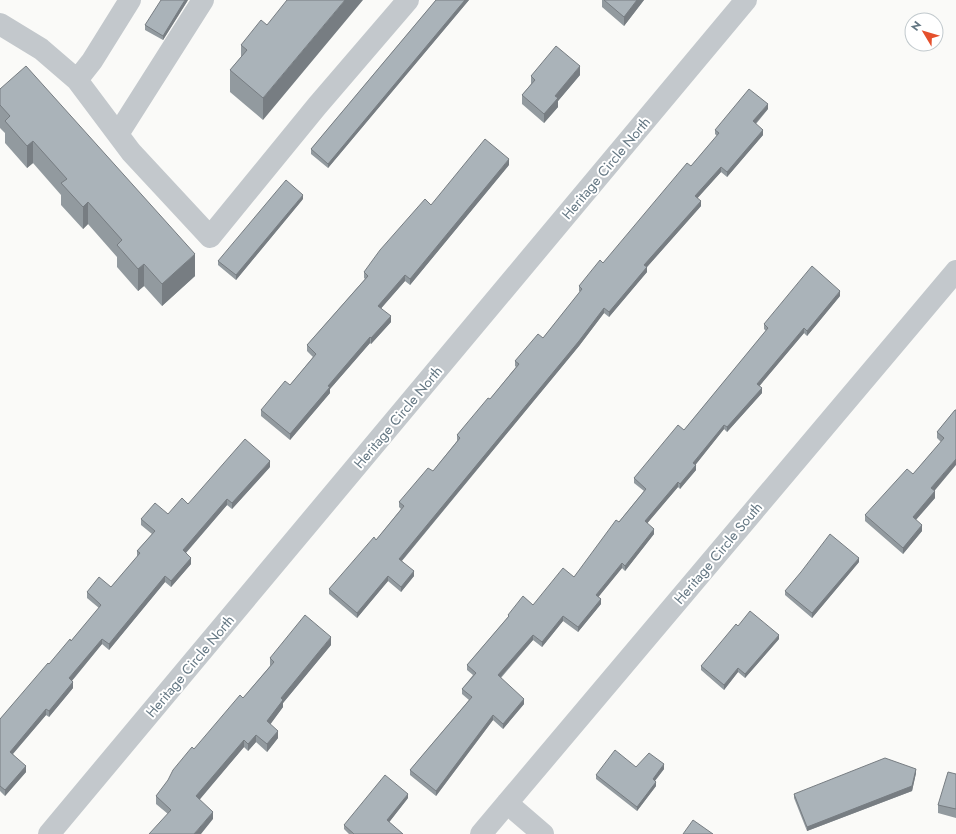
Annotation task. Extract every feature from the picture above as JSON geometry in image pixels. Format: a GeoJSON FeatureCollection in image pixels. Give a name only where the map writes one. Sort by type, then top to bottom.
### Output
{"type":"FeatureCollection","features":[{"type":"Feature","properties":{"kind":"street"},"geometry":{"type":"LineString","coordinates":[[77,80],[92,61],[130,0]]}},
{"type":"Feature","properties":{"kind":"street"},"geometry":{"type":"LineString","coordinates":[[118,134],[203,0]]}},
{"type":"Feature","properties":{"kind":"street"},"geometry":{"type":"LineString","coordinates":[[0,24],[41,49],[77,80],[131,152],[210,237],[317,106],[408,0]]}},
{"type":"Feature","properties":{"kind":"street","name":"Heritage Circle North"},"geometry":{"type":"LineString","coordinates":[[49,834],[746,0]]}},
{"type":"Feature","properties":{"kind":"street","name":"Heritage Circle South"},"geometry":{"type":"LineString","coordinates":[[481,834],[956,271]]}},
{"type":"Feature","properties":{"kind":"street"},"geometry":{"type":"LineString","coordinates":[[507,803],[543,834]]}},
{"type":"Feature","properties":{"kind":"building"},"geometry":{"type":"Polygon","coordinates":[[[161,0],[185,0],[163,36],[145,25],[161,0]]]}},
{"type":"Feature","properties":{"kind":"building"},"geometry":{"type":"Polygon","coordinates":[[[287,0],[345,0],[263,98],[230,70],[247,50],[241,45],[261,20],[267,25],[287,0]]]}},
{"type":"Feature","properties":{"kind":"building"},"geometry":{"type":"Polygon","coordinates":[[[436,0],[465,0],[328,164],[311,149],[436,0]]]}},
{"type":"Feature","properties":{"kind":"building"},"geometry":{"type":"Polygon","coordinates":[[[604,0],[637,0],[624,17],[604,0]]]}},
{"type":"Feature","properties":{"kind":"building"},"geometry":{"type":"Polygon","coordinates":[[[556,46],[580,66],[555,96],[558,98],[544,114],[522,95],[535,80],[531,76],[556,46]]]}},
{"type":"Feature","properties":{"kind":"building"},"geometry":{"type":"Polygon","coordinates":[[[26,66],[195,254],[162,284],[144,264],[138,269],[117,245],[122,240],[88,202],[83,207],[61,183],[67,179],[33,141],[27,146],[5,121],[10,116],[0,105],[0,89],[26,66]]]}},
{"type":"Feature","properties":{"kind":"building"},"geometry":{"type":"Polygon","coordinates":[[[749,89],[768,104],[753,121],[763,130],[727,172],[721,167],[695,196],[701,201],[644,265],[647,267],[609,312],[604,308],[579,341],[399,559],[414,571],[401,587],[388,576],[357,613],[329,589],[374,537],[376,540],[404,506],[399,502],[428,468],[433,471],[460,438],[457,435],[519,364],[515,361],[538,334],[543,338],[582,289],[579,286],[600,260],[603,263],[687,163],[691,166],[719,133],[715,130],[749,89]]]}},
{"type":"Feature","properties":{"kind":"building"},"geometry":{"type":"Polygon","coordinates":[[[485,139],[509,159],[410,279],[405,275],[378,306],[391,316],[371,338],[370,337],[328,386],[330,387],[290,434],[261,410],[285,381],[290,385],[316,354],[307,345],[368,276],[364,272],[380,250],[425,199],[431,205],[485,139]]]}},
{"type":"Feature","properties":{"kind":"building"},"geometry":{"type":"Polygon","coordinates":[[[286,180],[303,195],[236,275],[218,261],[286,180]]]}},
{"type":"Feature","properties":{"kind":"building"},"geometry":{"type":"Polygon","coordinates":[[[812,266],[840,291],[807,331],[804,328],[757,384],[762,388],[727,427],[724,425],[693,463],[696,465],[680,484],[678,482],[645,521],[654,529],[625,566],[622,563],[596,595],[601,599],[578,627],[563,616],[542,642],[533,635],[498,675],[524,699],[503,724],[493,715],[436,791],[410,770],[472,697],[462,689],[476,673],[467,665],[509,616],[508,615],[523,596],[533,605],[563,568],[574,577],[616,520],[619,522],[646,489],[634,478],[678,425],[684,430],[768,328],[764,324],[812,266]]]}},
{"type":"Feature","properties":{"kind":"building"},"geometry":{"type":"Polygon","coordinates":[[[955,410],[956,459],[931,488],[935,491],[913,517],[922,525],[903,548],[865,515],[907,469],[913,474],[944,438],[937,432],[955,410]]]}},
{"type":"Feature","properties":{"kind":"building"},"geometry":{"type":"Polygon","coordinates":[[[245,439],[270,461],[232,503],[227,499],[183,550],[191,558],[171,581],[165,576],[109,644],[102,639],[69,678],[73,682],[49,711],[46,709],[10,752],[26,766],[5,790],[0,786],[0,719],[70,639],[71,641],[101,605],[87,592],[99,577],[111,587],[140,553],[137,551],[155,531],[141,519],[155,503],[168,514],[182,498],[188,504],[245,439]]]}},
{"type":"Feature","properties":{"kind":"building"},"geometry":{"type":"Polygon","coordinates":[[[830,534],[859,558],[812,613],[785,591],[830,534]]]}},
{"type":"Feature","properties":{"kind":"building"},"geometry":{"type":"Polygon","coordinates":[[[750,611],[779,635],[745,674],[738,668],[724,685],[701,666],[736,624],[738,626],[750,611]]]}},
{"type":"Feature","properties":{"kind":"building"},"geometry":{"type":"Polygon","coordinates":[[[305,615],[331,637],[281,698],[283,700],[267,721],[278,731],[267,744],[256,735],[248,744],[244,740],[196,796],[213,812],[194,834],[149,834],[171,810],[156,796],[168,780],[173,770],[192,747],[194,749],[240,695],[243,698],[274,662],[270,658],[305,615]]]}},
{"type":"Feature","properties":{"kind":"building"},"geometry":{"type":"Polygon","coordinates":[[[615,750],[636,767],[649,753],[664,764],[653,779],[656,782],[637,807],[596,775],[615,750]]]}},
{"type":"Feature","properties":{"kind":"building"},"geometry":{"type":"Polygon","coordinates":[[[885,758],[916,769],[912,786],[807,827],[794,794],[885,758]]]}},
{"type":"Feature","properties":{"kind":"building"},"geometry":{"type":"Polygon","coordinates":[[[948,772],[956,774],[956,809],[938,805],[948,772]]]}},
{"type":"Feature","properties":{"kind":"building"},"geometry":{"type":"Polygon","coordinates":[[[385,775],[408,794],[387,820],[403,834],[354,834],[344,825],[385,775]]]}},
{"type":"Feature","properties":{"kind":"building"},"geometry":{"type":"Polygon","coordinates":[[[693,820],[713,834],[683,834],[693,820]]]}}]}
